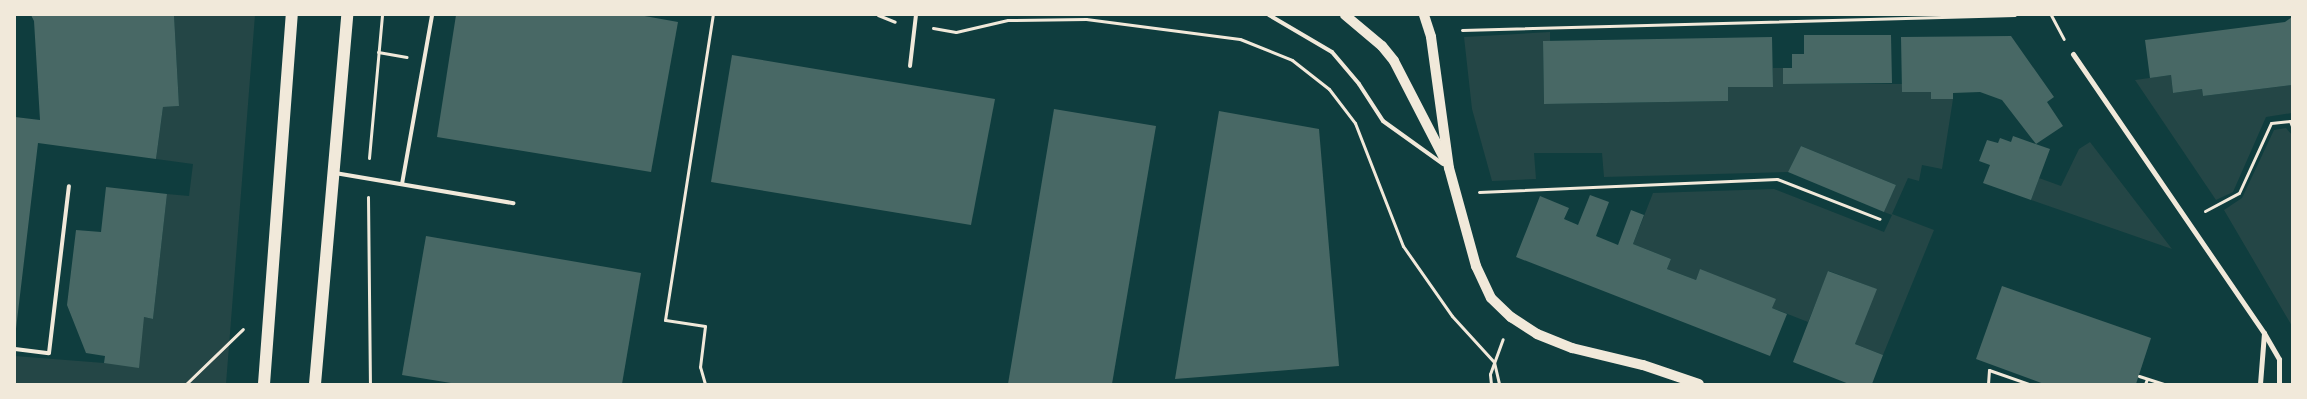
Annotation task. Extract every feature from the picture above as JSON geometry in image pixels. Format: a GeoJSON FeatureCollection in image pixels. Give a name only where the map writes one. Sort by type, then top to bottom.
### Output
{"type":"FeatureCollection","features":[{"type":"Feature","properties":{"kind":"main road"},"geometry":{"type":"LineString","coordinates":[[264,384],[292,15]]}},
{"type":"Feature","properties":{"kind":"main road"},"geometry":{"type":"LineString","coordinates":[[315,384],[347,15]]}},
{"type":"Feature","properties":{"kind":"main road"},"geometry":{"type":"LineString","coordinates":[[1345,15],[1382,46],[1394,61],[1449,168]]}},
{"type":"Feature","properties":{"kind":"main road"},"geometry":{"type":"LineString","coordinates":[[1424,15],[1432,37],[1449,168],[1476,266],[1491,298],[1511,317],[1537,334],[1572,348],[1643,365],[1698,384]]}},
{"type":"Feature","properties":{"kind":"street"},"geometry":{"type":"LineString","coordinates":[[2072,54],[2264,333],[2279,359],[2279,384]]}},
{"type":"Feature","properties":{"kind":"street"},"geometry":{"type":"LineString","coordinates":[[2260,384],[2264,333]]}},
{"type":"Feature","properties":{"kind":"lane"},"geometry":{"type":"LineString","coordinates":[[402,184],[432,15]]}},
{"type":"Feature","properties":{"kind":"lane"},"geometry":{"type":"LineString","coordinates":[[910,66],[916,15]]}},
{"type":"Feature","properties":{"kind":"lane"},"geometry":{"type":"LineString","coordinates":[[1269,15],[1332,52],[1359,84],[1383,121],[1449,168]]}},
{"type":"Feature","properties":{"kind":"lane"},"geometry":{"type":"LineString","coordinates":[[333,172],[512,203]]}},
{"type":"Feature","properties":{"kind":"lane"},"geometry":{"type":"LineString","coordinates":[[15,349],[49,353],[69,186]]}},
{"type":"Feature","properties":{"kind":"path"},"geometry":{"type":"LineString","coordinates":[[705,384],[700,367],[705,326],[665,320],[713,15]]}},
{"type":"Feature","properties":{"kind":"path"},"geometry":{"type":"LineString","coordinates":[[878,15],[884,20],[956,32],[1008,20],[1086,20],[1240,39],[1292,60],[1329,90],[1355,123],[1403,246],[1452,316],[1494,362],[1499,384]]}},
{"type":"Feature","properties":{"kind":"path"},"geometry":{"type":"LineString","coordinates":[[1462,30],[2014,15]]}},
{"type":"Feature","properties":{"kind":"path"},"geometry":{"type":"LineString","coordinates":[[2051,15],[2072,54]]}},
{"type":"Feature","properties":{"kind":"path"},"geometry":{"type":"LineString","coordinates":[[2187,221],[2239,192],[2271,122],[2290,121],[2292,126]]}},
{"type":"Feature","properties":{"kind":"path"},"geometry":{"type":"LineString","coordinates":[[1456,195],[1505,189],[1777,179],[1880,220]]}},
{"type":"Feature","properties":{"kind":"path"},"geometry":{"type":"LineString","coordinates":[[186,384],[270,302]]}},
{"type":"Feature","properties":{"kind":"path"},"geometry":{"type":"LineString","coordinates":[[1491,384],[1494,362],[1511,317]]}},
{"type":"Feature","properties":{"kind":"path"},"geometry":{"type":"LineString","coordinates":[[1988,384],[1989,370],[2029,384]]}},
{"type":"Feature","properties":{"kind":"path"},"geometry":{"type":"LineString","coordinates":[[2140,376],[2164,384]]}},
{"type":"Feature","properties":{"kind":"path"},"geometry":{"type":"LineString","coordinates":[[2145,384],[2147,378]]}},
{"type":"Feature","properties":{"kind":"shaded area"},"geometry":{"type":"Polygon","coordinates":[[[174,15],[255,15],[226,384],[15,384],[15,356],[104,363],[144,317],[153,319],[167,194],[189,196],[193,164],[156,159],[163,107],[179,106],[174,15]]]}},
{"type":"Feature","properties":{"kind":"shaded area"},"geometry":{"type":"Polygon","coordinates":[[[1550,32],[1550,41],[1543,41],[1544,104],[1728,101],[1728,87],[1773,87],[1773,68],[1783,68],[1783,84],[1902,84],[1902,92],[1931,92],[1932,99],[1953,99],[1942,169],[1922,165],[1919,181],[1908,178],[1892,214],[1934,230],[1883,355],[1855,344],[1876,289],[1829,271],[1808,322],[1772,308],[1700,270],[1696,280],[1667,269],[1671,259],[1633,244],[1653,193],[1774,189],[1884,232],[1892,215],[1884,212],[1896,185],[1801,146],[1788,172],[1604,177],[1602,153],[1534,153],[1536,179],[1492,181],[1472,109],[1464,37],[1550,32]]]}},
{"type":"Feature","properties":{"kind":"shaded area"},"geometry":{"type":"Polygon","coordinates":[[[2171,75],[2173,93],[2202,89],[2203,96],[2292,85],[2292,113],[2266,117],[2233,192],[2216,200],[2135,80],[2171,75]]]}},
{"type":"Feature","properties":{"kind":"shaded area"},"geometry":{"type":"Polygon","coordinates":[[[2286,128],[2292,135],[2292,326],[2224,210],[2242,198],[2274,130],[2286,128]]]}},
{"type":"Feature","properties":{"kind":"shaded area"},"geometry":{"type":"Polygon","coordinates":[[[2090,142],[2172,249],[2031,200],[2039,178],[2061,186],[2079,149],[2090,142]]]}},
{"type":"Feature","properties":{"kind":"building"},"geometry":{"type":"Polygon","coordinates":[[[31,15],[174,15],[179,106],[163,107],[156,159],[38,143],[16,329],[15,117],[40,120],[34,21],[31,15]]]}},
{"type":"Feature","properties":{"kind":"building"},"geometry":{"type":"Polygon","coordinates":[[[456,15],[639,15],[678,22],[651,172],[437,137],[456,15]]]}},
{"type":"Feature","properties":{"kind":"building"},"geometry":{"type":"Polygon","coordinates":[[[2292,17],[2292,85],[2203,96],[2202,89],[2173,93],[2171,75],[2150,78],[2145,40],[2285,22],[2292,17]]]}},
{"type":"Feature","properties":{"kind":"building"},"geometry":{"type":"Polygon","coordinates":[[[1804,35],[1891,35],[1892,83],[1783,84],[1783,68],[1792,68],[1792,54],[1804,54],[1804,35]]]}},
{"type":"Feature","properties":{"kind":"building"},"geometry":{"type":"Polygon","coordinates":[[[2011,36],[2054,97],[2047,102],[2063,126],[2036,144],[2002,100],[1980,92],[1953,93],[1953,99],[1931,99],[1931,92],[1902,92],[1901,37],[2011,36]]]}},
{"type":"Feature","properties":{"kind":"building"},"geometry":{"type":"Polygon","coordinates":[[[1772,37],[1773,87],[1728,87],[1728,101],[1544,104],[1543,41],[1772,37]]]}},
{"type":"Feature","properties":{"kind":"building"},"geometry":{"type":"Polygon","coordinates":[[[732,55],[995,99],[971,225],[711,182],[732,55]]]}},
{"type":"Feature","properties":{"kind":"building"},"geometry":{"type":"Polygon","coordinates":[[[1054,109],[1156,126],[1112,384],[1008,384],[1054,109]]]}},
{"type":"Feature","properties":{"kind":"building"},"geometry":{"type":"Polygon","coordinates":[[[1219,111],[1319,129],[1339,366],[1175,379],[1219,111]]]}},
{"type":"Feature","properties":{"kind":"building"},"geometry":{"type":"Polygon","coordinates":[[[2013,136],[2050,149],[2031,200],[1983,183],[1990,165],[1979,161],[1987,140],[1998,143],[2000,138],[2011,142],[2013,136]]]}},
{"type":"Feature","properties":{"kind":"building"},"geometry":{"type":"Polygon","coordinates":[[[1801,146],[1896,185],[1884,212],[1788,172],[1801,146]]]}},
{"type":"Feature","properties":{"kind":"building"},"geometry":{"type":"Polygon","coordinates":[[[106,187],[167,194],[153,319],[144,317],[139,368],[104,363],[105,356],[86,353],[67,305],[76,230],[101,232],[106,187]]]}},
{"type":"Feature","properties":{"kind":"building"},"geometry":{"type":"Polygon","coordinates":[[[1590,195],[1609,202],[1596,236],[1618,245],[1631,210],[1644,215],[1633,244],[1671,259],[1667,269],[1696,280],[1700,269],[1776,299],[1772,308],[1787,314],[1770,356],[1516,257],[1540,196],[1569,208],[1564,219],[1578,225],[1590,195]]]}},
{"type":"Feature","properties":{"kind":"building"},"geometry":{"type":"Polygon","coordinates":[[[426,236],[641,273],[622,384],[457,384],[402,375],[426,236]]]}},
{"type":"Feature","properties":{"kind":"building"},"geometry":{"type":"Polygon","coordinates":[[[1828,271],[1877,289],[1855,344],[1883,355],[1872,384],[1849,384],[1793,362],[1828,271]]]}},
{"type":"Feature","properties":{"kind":"building"},"geometry":{"type":"Polygon","coordinates":[[[2002,286],[2151,338],[2136,384],[2044,384],[1976,359],[2002,286]]]}}]}
